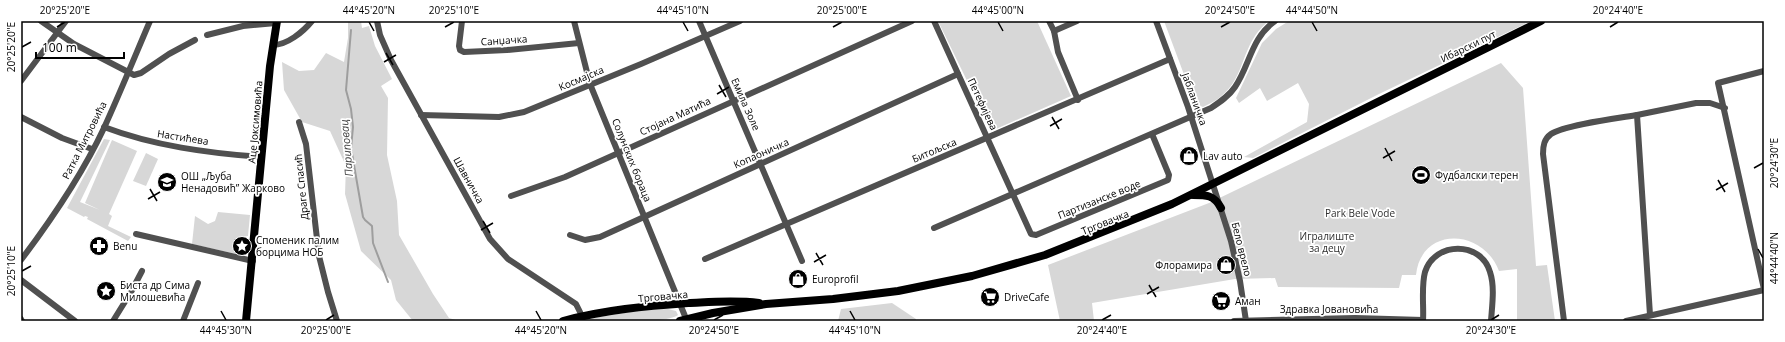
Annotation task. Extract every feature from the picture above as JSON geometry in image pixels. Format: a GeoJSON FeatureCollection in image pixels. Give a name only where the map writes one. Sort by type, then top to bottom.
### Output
{"type":"FeatureCollection","features":[{"type":"Feature","properties":{"kind":"main road","name":"Ибарски пут"},"geometry":{"type":"LineString","coordinates":[[1426,78],[1541,21]]}},
{"type":"Feature","properties":{"kind":"main road","name":"Аце Јоксимовића"},"geometry":{"type":"LineString","coordinates":[[246,321],[273,44],[277,22]]}},
{"type":"Feature","properties":{"kind":"main road","name":"Трговачка"},"geometry":{"type":"LineString","coordinates":[[684,321],[713,313],[766,304],[833,299],[898,291],[1001,269],[1045,255],[1098,235],[1190,195],[1426,78]]}},
{"type":"Feature","properties":{"kind":"main road"},"geometry":{"type":"LineString","coordinates":[[1190,195],[1204,194],[1212,196],[1218,201],[1221,208]]}},
{"type":"Feature","properties":{"kind":"main road","name":"Трговачка"},"geometry":{"type":"LineString","coordinates":[[563,321],[623,309],[680,304],[732,300],[766,304]]}},
{"type":"Feature","properties":{"kind":"street"},"geometry":{"type":"LineString","coordinates":[[41,21],[58,34],[127,73],[139,74],[169,54],[195,40]]}},
{"type":"Feature","properties":{"kind":"street"},"geometry":{"type":"LineString","coordinates":[[21,81],[58,34],[66,21]]}},
{"type":"Feature","properties":{"kind":"street","name":"Ратка Митровића"},"geometry":{"type":"LineString","coordinates":[[21,260],[57,209],[104,128],[150,21]]}},
{"type":"Feature","properties":{"kind":"street"},"geometry":{"type":"LineString","coordinates":[[273,44],[279,44],[291,38],[301,32],[312,21]]}},
{"type":"Feature","properties":{"kind":"street","name":"Шавничка"},"geometry":{"type":"LineString","coordinates":[[377,21],[380,35],[390,60],[486,232],[495,245],[508,259],[520,268],[574,302],[579,308],[582,316]]}},
{"type":"Feature","properties":{"kind":"street","name":"Санџачка"},"geometry":{"type":"LineString","coordinates":[[462,21],[459,46],[460,50],[464,52],[507,50],[579,43]]}},
{"type":"Feature","properties":{"kind":"street","name":"Солунских бораца"},"geometry":{"type":"LineString","coordinates":[[574,21],[590,84],[620,153],[620,159],[680,304],[684,321]]}},
{"type":"Feature","properties":{"kind":"street","name":"Емила Золе"},"geometry":{"type":"LineString","coordinates":[[700,21],[705,36],[802,261]]}},
{"type":"Feature","properties":{"kind":"street","name":"Космајска"},"geometry":{"type":"LineString","coordinates":[[421,115],[507,116],[543,105],[740,21]]}},
{"type":"Feature","properties":{"kind":"street","name":"Стојана Матића"},"geometry":{"type":"LineString","coordinates":[[511,196],[546,185],[620,153],[912,21]]}},
{"type":"Feature","properties":{"kind":"street","name":"Петефијева"},"geometry":{"type":"LineString","coordinates":[[934,21],[1014,195]]}},
{"type":"Feature","properties":{"kind":"street"},"geometry":{"type":"LineString","coordinates":[[1049,21],[1054,31],[1058,52],[1078,100]]}},
{"type":"Feature","properties":{"kind":"street"},"geometry":{"type":"LineString","coordinates":[[1054,31],[1077,21]]}},
{"type":"Feature","properties":{"kind":"street","name":"Јабланичка"},"geometry":{"type":"LineString","coordinates":[[1156,21],[1192,118],[1211,174],[1212,184]]}},
{"type":"Feature","properties":{"kind":"street"},"geometry":{"type":"LineString","coordinates":[[934,228],[1192,118],[1211,108],[1231,92],[1239,79],[1257,39],[1275,21]]}},
{"type":"Feature","properties":{"kind":"street"},"geometry":{"type":"LineString","coordinates":[[207,35],[243,26],[277,22]]}},
{"type":"Feature","properties":{"kind":"street","name":"Битољска"},"geometry":{"type":"LineString","coordinates":[[705,259],[1078,100],[1170,59]]}},
{"type":"Feature","properties":{"kind":"street"},"geometry":{"type":"LineString","coordinates":[[1626,321],[1637,320],[1650,315],[1764,290],[1725,108],[1718,83],[1764,71]]}},
{"type":"Feature","properties":{"kind":"street","name":"Копаоничка"},"geometry":{"type":"LineString","coordinates":[[570,235],[585,240],[595,239],[958,74]]}},
{"type":"Feature","properties":{"kind":"street"},"geometry":{"type":"LineString","coordinates":[[1564,321],[1543,154],[1544,142],[1551,134],[1563,129],[1696,103],[1710,102],[1725,108]]}},
{"type":"Feature","properties":{"kind":"street"},"geometry":{"type":"LineString","coordinates":[[1637,115],[1650,315]]}},
{"type":"Feature","properties":{"kind":"street"},"geometry":{"type":"LineString","coordinates":[[21,117],[62,138],[92,149]]}},
{"type":"Feature","properties":{"kind":"street","name":"Драге Спасић"},"geometry":{"type":"LineString","coordinates":[[299,122],[304,136],[308,161],[318,250],[337,321]]}},
{"type":"Feature","properties":{"kind":"street","name":"Настићева"},"geometry":{"type":"LineString","coordinates":[[104,128],[158,144],[225,154],[262,157]]}},
{"type":"Feature","properties":{"kind":"street","name":"Партизанске воде"},"geometry":{"type":"LineString","coordinates":[[1014,195],[1031,234],[1036,235],[1165,182],[1168,180],[1169,175],[1152,134]]}},
{"type":"Feature","properties":{"kind":"street","name":"Бело врело"},"geometry":{"type":"LineString","coordinates":[[1212,184],[1221,208],[1238,268],[1246,320]]}},
{"type":"Feature","properties":{"kind":"street"},"geometry":{"type":"LineString","coordinates":[[136,234],[252,261]]}},
{"type":"Feature","properties":{"kind":"street"},"geometry":{"type":"LineString","coordinates":[[1424,320],[1424,280],[1430,263],[1444,251],[1454,248],[1472,251],[1486,264],[1492,281],[1492,321]]}},
{"type":"Feature","properties":{"kind":"street"},"geometry":{"type":"LineString","coordinates":[[113,321],[142,271]]}},
{"type":"Feature","properties":{"kind":"street"},"geometry":{"type":"LineString","coordinates":[[21,280],[75,321]]}},
{"type":"Feature","properties":{"kind":"street"},"geometry":{"type":"LineString","coordinates":[[183,321],[198,283]]}},
{"type":"Feature","properties":{"kind":"street","name":"Здравка Јовановића"},"geometry":{"type":"LineString","coordinates":[[1234,321],[1424,320]]}},
{"type":"Feature","properties":{"kind":"green space"},"geometry":{"type":"Polygon","coordinates":[[[348,21],[361,21],[362,28],[369,26],[375,46],[392,79],[381,86],[388,98],[387,155],[397,201],[399,235],[433,294],[449,318],[459,321],[413,321],[396,300],[391,280],[361,251],[345,194],[346,166],[330,131],[302,122],[284,90],[282,62],[299,71],[314,70],[326,53],[344,62],[348,38],[348,21]]]}},
{"type":"Feature","properties":{"kind":"green space"},"geometry":{"type":"Polygon","coordinates":[[[938,21],[1037,21],[1071,96],[996,129],[989,126],[938,21]]]}},
{"type":"Feature","properties":{"kind":"green space"},"geometry":{"type":"Polygon","coordinates":[[[1164,21],[1269,21],[1258,31],[1251,43],[1236,78],[1229,89],[1218,99],[1203,107],[1195,104],[1164,21]]]}},
{"type":"Feature","properties":{"kind":"green space"},"geometry":{"type":"Polygon","coordinates":[[[1289,21],[1531,21],[1379,94],[1253,158],[1244,157],[1307,122],[1309,104],[1298,83],[1267,101],[1260,88],[1239,103],[1236,98],[1262,43],[1276,29],[1289,21]]]}},
{"type":"Feature","properties":{"kind":"green space","name":"Park Bele Vode"},"geometry":{"type":"Polygon","coordinates":[[[1501,63],[1523,88],[1536,266],[1547,265],[1555,321],[1517,321],[1517,269],[1499,271],[1491,257],[1480,247],[1467,240],[1453,238],[1440,241],[1429,248],[1420,259],[1416,275],[1402,275],[1399,288],[1278,287],[1275,278],[1235,279],[1092,303],[1094,321],[1060,321],[1048,265],[1209,203],[1501,63]]]}},
{"type":"Feature","properties":{"kind":"green space"},"geometry":{"type":"Polygon","coordinates":[[[104,139],[110,140],[80,202],[100,210],[85,203],[112,140],[137,151],[109,214],[112,216],[108,226],[131,237],[128,241],[87,219],[88,217],[84,217],[67,208],[104,139]]]}},
{"type":"Feature","properties":{"kind":"green space"},"geometry":{"type":"Polygon","coordinates":[[[146,153],[158,159],[146,186],[133,181],[146,153]]]}},
{"type":"Feature","properties":{"kind":"green space"},"geometry":{"type":"Polygon","coordinates":[[[218,212],[250,215],[248,236],[237,238],[236,254],[192,244],[195,216],[208,224],[215,221],[218,212]]]}},
{"type":"Feature","properties":{"kind":"green space"},"geometry":{"type":"Polygon","coordinates":[[[892,303],[916,319],[916,321],[838,321],[841,309],[892,303]]]}},
{"type":"Feature","properties":{"kind":"green space"},"geometry":{"type":"Polygon","coordinates":[[[668,309],[676,311],[678,315],[660,320],[645,321],[575,321],[643,310],[668,309]]]}},
{"type":"Feature","properties":{"kind":"waterway","name":"Париповац"},"geometry":{"type":"LineString","coordinates":[[351,30],[346,90],[351,109],[353,127],[351,148],[363,217],[372,226],[373,243],[388,282]]}},
{"type":"Feature","properties":{"kind":"place","name":"Lav auto"},"geometry":{"type":"Point","coordinates":[1189,156]}},
{"type":"Feature","properties":{"kind":"place","name":"Фудбалски терен"},"geometry":{"type":"Point","coordinates":[1421,175]}},
{"type":"Feature","properties":{"kind":"place","name":"ОШ „Љуба Ненадовић” Жарково"},"geometry":{"type":"Point","coordinates":[167,182]}},
{"type":"Feature","properties":{"kind":"place","name":"Benu"},"geometry":{"type":"Point","coordinates":[99,246]}},
{"type":"Feature","properties":{"kind":"place","name":"Споменик палим борцима НОБ"},"geometry":{"type":"Point","coordinates":[242,246]}},
{"type":"Feature","properties":{"kind":"place","name":"Флорамира"},"geometry":{"type":"Point","coordinates":[1226,265]}},
{"type":"Feature","properties":{"kind":"place","name":"Europrofil"},"geometry":{"type":"Point","coordinates":[798,279]}},
{"type":"Feature","properties":{"kind":"place","name":"Биста др Сима Милошевића"},"geometry":{"type":"Point","coordinates":[106,291]}},
{"type":"Feature","properties":{"kind":"place","name":"DriveCafe"},"geometry":{"type":"Point","coordinates":[990,297]}},
{"type":"Feature","properties":{"kind":"place","name":"Аман"},"geometry":{"type":"Point","coordinates":[1221,301]}},
{"type":"Feature","properties":{"kind":"park label","name":"Игралиште за децу"},"geometry":{"type":"Point","coordinates":[1327,242]}}]}
